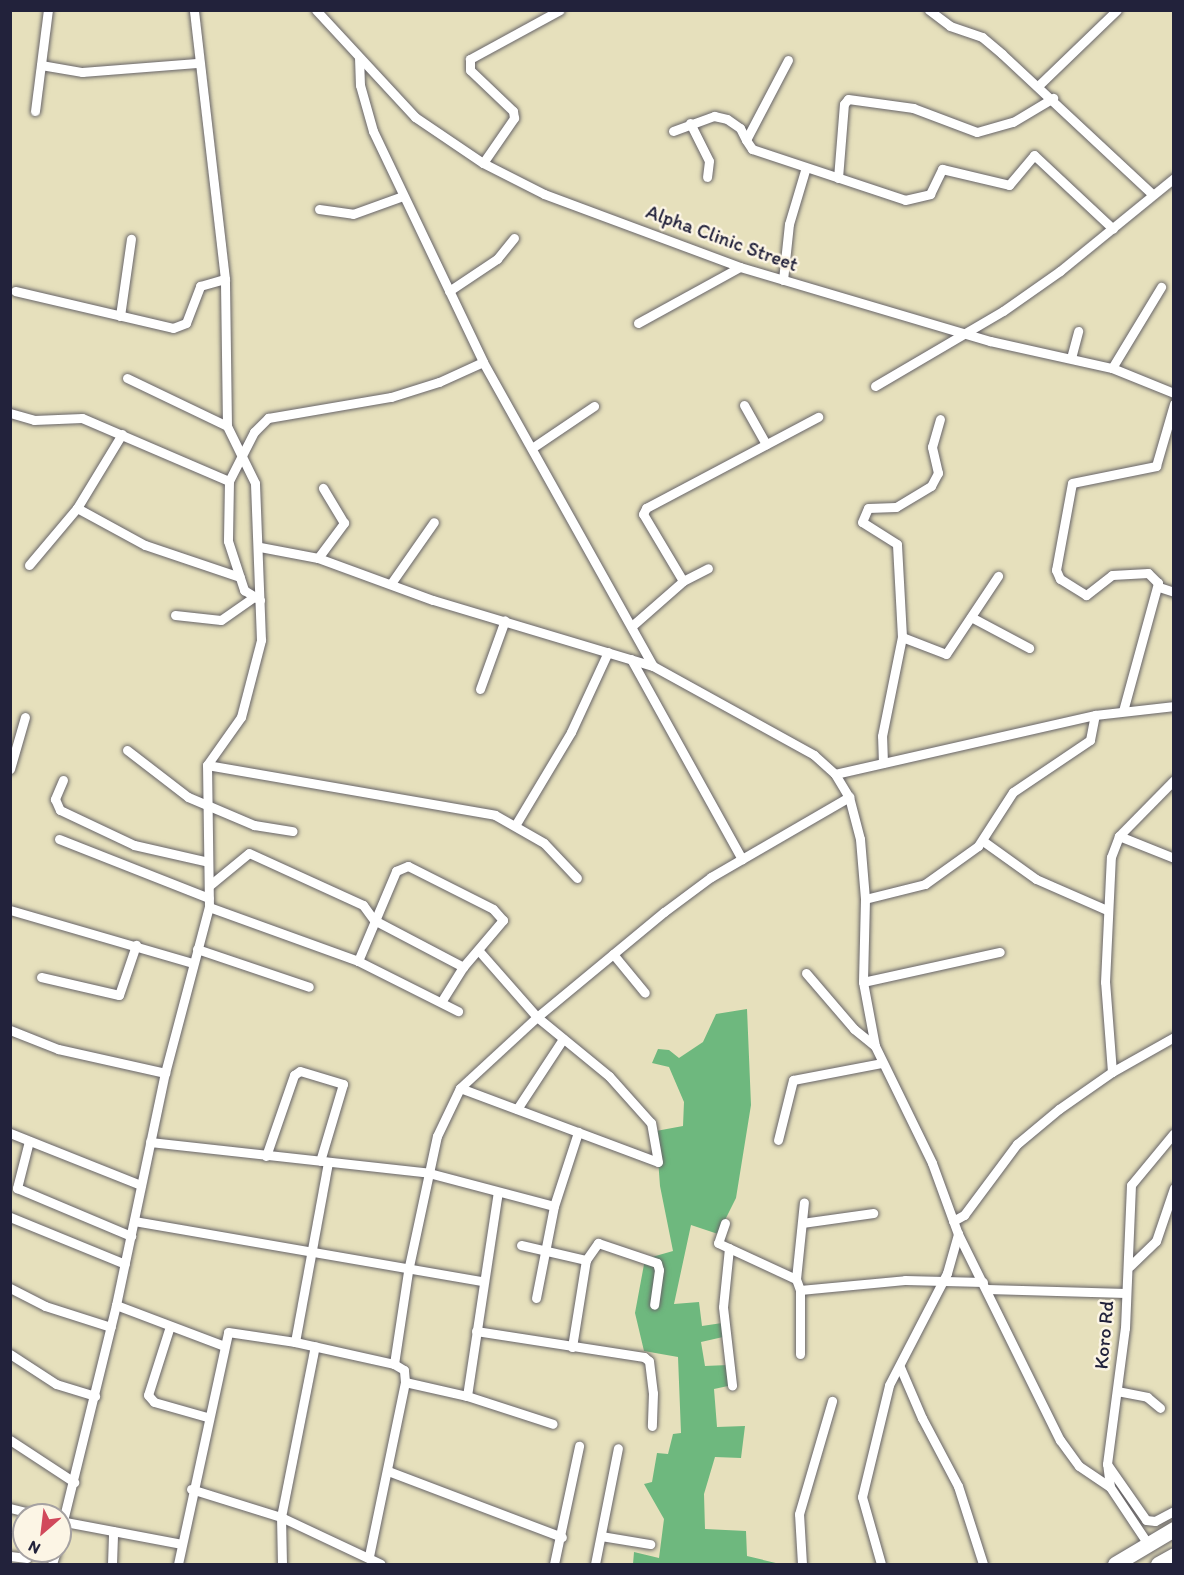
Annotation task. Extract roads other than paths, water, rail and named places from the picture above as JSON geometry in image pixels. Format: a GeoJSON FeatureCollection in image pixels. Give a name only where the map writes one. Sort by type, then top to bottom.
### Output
{"type":"FeatureCollection","features":[{"type":"Feature","properties":{"kind":"main road"},"geometry":{"type":"LineString","coordinates":[[1115,1564],[1173,1529]]}},
{"type":"Feature","properties":{"kind":"main road"},"geometry":{"type":"LineString","coordinates":[[1158,1564],[1173,1555]]}},
{"type":"Feature","properties":{"kind":"street"},"geometry":{"type":"LineString","coordinates":[[35,111],[48,10]]}},
{"type":"Feature","properties":{"kind":"street"},"geometry":{"type":"LineString","coordinates":[[67,1503],[111,1327],[165,1074],[209,902],[207,765],[241,717],[261,640],[256,599],[260,547],[255,483],[227,426],[225,279],[197,63],[194,10]]}},
{"type":"Feature","properties":{"kind":"street","name":"Alpha Clinic Street"},"geometry":{"type":"LineString","coordinates":[[316,10],[415,117],[483,163],[544,194],[740,267],[969,333],[1112,368],[1173,393]]}},
{"type":"Feature","properties":{"kind":"street"},"geometry":{"type":"LineString","coordinates":[[483,163],[514,118],[513,111],[470,70],[470,59],[560,10]]}},
{"type":"Feature","properties":{"kind":"street"},"geometry":{"type":"LineString","coordinates":[[929,10],[950,26],[982,38],[1039,85],[1151,193]]}},
{"type":"Feature","properties":{"kind":"street"},"geometry":{"type":"LineString","coordinates":[[1039,85],[1117,10]]}},
{"type":"Feature","properties":{"kind":"street"},"geometry":{"type":"LineString","coordinates":[[359,57],[366,111],[403,196],[483,362],[633,625],[653,666]]}},
{"type":"Feature","properties":{"kind":"street"},"geometry":{"type":"LineString","coordinates":[[746,140],[788,60]]}},
{"type":"Feature","properties":{"kind":"street"},"geometry":{"type":"LineString","coordinates":[[40,65],[82,72],[197,63]]}},
{"type":"Feature","properties":{"kind":"street"},"geometry":{"type":"LineString","coordinates":[[838,178],[844,104],[848,99],[913,108],[977,132],[1013,122],[1053,98]]}},
{"type":"Feature","properties":{"kind":"street"},"geometry":{"type":"LineString","coordinates":[[673,131],[714,116],[727,119],[740,128],[752,149],[905,200],[930,194],[942,169],[1010,185],[1034,155],[1113,229]]}},
{"type":"Feature","properties":{"kind":"street"},"geometry":{"type":"LineString","coordinates":[[690,123],[709,161],[707,177]]}},
{"type":"Feature","properties":{"kind":"street"},"geometry":{"type":"LineString","coordinates":[[783,280],[789,224],[806,167]]}},
{"type":"Feature","properties":{"kind":"street"},"geometry":{"type":"LineString","coordinates":[[875,386],[969,333],[1113,229],[1151,193],[1173,178]]}},
{"type":"Feature","properties":{"kind":"street"},"geometry":{"type":"LineString","coordinates":[[319,209],[353,214],[403,196]]}},
{"type":"Feature","properties":{"kind":"street"},"geometry":{"type":"LineString","coordinates":[[449,291],[496,259],[514,238]]}},
{"type":"Feature","properties":{"kind":"street"},"geometry":{"type":"LineString","coordinates":[[120,316],[130,239]]}},
{"type":"Feature","properties":{"kind":"street"},"geometry":{"type":"LineString","coordinates":[[638,323],[740,267]]}},
{"type":"Feature","properties":{"kind":"street"},"geometry":{"type":"LineString","coordinates":[[15,291],[181,328],[186,323],[195,292],[225,279]]}},
{"type":"Feature","properties":{"kind":"street"},"geometry":{"type":"LineString","coordinates":[[1112,368],[1161,287]]}},
{"type":"Feature","properties":{"kind":"street"},"geometry":{"type":"LineString","coordinates":[[1071,358],[1078,331]]}},
{"type":"Feature","properties":{"kind":"street"},"geometry":{"type":"LineString","coordinates":[[256,599],[244,590],[228,541],[229,481],[255,432],[268,418],[391,397],[439,382],[483,362]]}},
{"type":"Feature","properties":{"kind":"street"},"geometry":{"type":"LineString","coordinates":[[127,378],[227,426]]}},
{"type":"Feature","properties":{"kind":"street"},"geometry":{"type":"LineString","coordinates":[[1173,404],[1156,466],[1072,483],[1056,570],[1060,579],[1086,595],[1112,575],[1148,573],[1159,587],[1173,591]]}},
{"type":"Feature","properties":{"kind":"street"},"geometry":{"type":"LineString","coordinates":[[744,405],[766,444]]}},
{"type":"Feature","properties":{"kind":"street"},"geometry":{"type":"LineString","coordinates":[[532,448],[594,406]]}},
{"type":"Feature","properties":{"kind":"street"},"geometry":{"type":"LineString","coordinates":[[10,413],[43,421],[82,418],[229,481]]}},
{"type":"Feature","properties":{"kind":"street"},"geometry":{"type":"LineString","coordinates":[[683,581],[643,511],[818,417]]}},
{"type":"Feature","properties":{"kind":"street"},"geometry":{"type":"LineString","coordinates":[[883,763],[884,728],[902,637],[897,544],[862,522],[868,508],[896,507],[931,486],[938,473],[932,447],[940,419]]}},
{"type":"Feature","properties":{"kind":"street"},"geometry":{"type":"LineString","coordinates":[[28,565],[77,508],[122,435]]}},
{"type":"Feature","properties":{"kind":"street"},"geometry":{"type":"LineString","coordinates":[[318,558],[344,523],[323,488]]}},
{"type":"Feature","properties":{"kind":"street"},"geometry":{"type":"LineString","coordinates":[[77,508],[145,545],[240,577]]}},
{"type":"Feature","properties":{"kind":"street"},"geometry":{"type":"LineString","coordinates":[[392,582],[434,522]]}},
{"type":"Feature","properties":{"kind":"street"},"geometry":{"type":"LineString","coordinates":[[260,547],[318,558],[392,582],[433,600],[506,620],[653,666],[814,755],[835,774],[849,798],[860,839],[865,899],[863,982],[875,1046],[932,1163],[958,1234],[1060,1440],[1079,1466],[1110,1487]]}},
{"type":"Feature","properties":{"kind":"street"},"geometry":{"type":"LineString","coordinates":[[633,625],[683,581],[708,568]]}},
{"type":"Feature","properties":{"kind":"street"},"geometry":{"type":"LineString","coordinates":[[902,637],[946,654],[998,576]]}},
{"type":"Feature","properties":{"kind":"street"},"geometry":{"type":"LineString","coordinates":[[1123,711],[1159,587]]}},
{"type":"Feature","properties":{"kind":"street"},"geometry":{"type":"LineString","coordinates":[[175,615],[221,620],[256,599]]}},
{"type":"Feature","properties":{"kind":"street"},"geometry":{"type":"LineString","coordinates":[[971,617],[1029,648]]}},
{"type":"Feature","properties":{"kind":"street"},"geometry":{"type":"LineString","coordinates":[[480,689],[506,620]]}},
{"type":"Feature","properties":{"kind":"street"},"geometry":{"type":"LineString","coordinates":[[516,824],[571,732],[608,652]]}},
{"type":"Feature","properties":{"kind":"street"},"geometry":{"type":"LineString","coordinates":[[632,659],[742,859]]}},
{"type":"Feature","properties":{"kind":"street"},"geometry":{"type":"LineString","coordinates":[[835,774],[1095,715],[1173,706]]}},
{"type":"Feature","properties":{"kind":"street"},"geometry":{"type":"LineString","coordinates":[[865,899],[925,884],[983,841],[1013,792],[1090,740],[1095,715]]}},
{"type":"Feature","properties":{"kind":"street"},"geometry":{"type":"LineString","coordinates":[[10,769],[25,717]]}},
{"type":"Feature","properties":{"kind":"street"},"geometry":{"type":"LineString","coordinates":[[127,750],[171,787],[255,825],[292,831]]}},
{"type":"Feature","properties":{"kind":"street"},"geometry":{"type":"LineString","coordinates":[[207,765],[495,815],[516,824],[544,843],[577,878]]}},
{"type":"Feature","properties":{"kind":"street"},"geometry":{"type":"LineString","coordinates":[[63,780],[55,799],[60,810],[134,845],[208,862]]}},
{"type":"Feature","properties":{"kind":"street"},"geometry":{"type":"LineString","coordinates":[[1112,1072],[1105,982],[1111,856],[1119,836],[1173,780]]}},
{"type":"Feature","properties":{"kind":"street"},"geometry":{"type":"LineString","coordinates":[[394,1364],[408,1271],[439,1130],[460,1088],[537,1017],[664,912],[742,859],[849,798]]}},
{"type":"Feature","properties":{"kind":"street"},"geometry":{"type":"LineString","coordinates":[[1119,836],[1173,858]]}},
{"type":"Feature","properties":{"kind":"street"},"geometry":{"type":"LineString","coordinates":[[58,839],[358,961],[458,1011]]}},
{"type":"Feature","properties":{"kind":"street"},"geometry":{"type":"LineString","coordinates":[[983,841],[1035,879],[1107,910]]}},
{"type":"Feature","properties":{"kind":"street"},"geometry":{"type":"LineString","coordinates":[[210,885],[249,853],[363,905],[374,920],[463,967]]}},
{"type":"Feature","properties":{"kind":"street"},"geometry":{"type":"LineString","coordinates":[[358,961],[396,871],[408,866],[498,914],[503,922],[463,967],[442,1002]]}},
{"type":"Feature","properties":{"kind":"street"},"geometry":{"type":"LineString","coordinates":[[10,910],[192,963]]}},
{"type":"Feature","properties":{"kind":"street"},"geometry":{"type":"LineString","coordinates":[[41,977],[119,995],[136,945]]}},
{"type":"Feature","properties":{"kind":"street"},"geometry":{"type":"LineString","coordinates":[[197,949],[309,987]]}},
{"type":"Feature","properties":{"kind":"street"},"geometry":{"type":"LineString","coordinates":[[460,1088],[658,1162],[651,1123],[609,1076],[537,1017],[479,951]]}},
{"type":"Feature","properties":{"kind":"street"},"geometry":{"type":"LineString","coordinates":[[863,982],[1000,952]]}},
{"type":"Feature","properties":{"kind":"street"},"geometry":{"type":"LineString","coordinates":[[613,954],[645,993]]}},
{"type":"Feature","properties":{"kind":"street"},"geometry":{"type":"LineString","coordinates":[[806,973],[854,1029],[875,1046]]}},
{"type":"Feature","properties":{"kind":"street"},"geometry":{"type":"LineString","coordinates":[[10,1030],[58,1049],[165,1074]]}},
{"type":"Feature","properties":{"kind":"street"},"geometry":{"type":"LineString","coordinates":[[953,1221],[966,1213],[1017,1144],[1112,1072],[1173,1037]]}},
{"type":"Feature","properties":{"kind":"street"},"geometry":{"type":"LineString","coordinates":[[517,1109],[563,1039]]}},
{"type":"Feature","properties":{"kind":"street"},"geometry":{"type":"LineString","coordinates":[[778,1140],[792,1080],[882,1063]]}},
{"type":"Feature","properties":{"kind":"street"},"geometry":{"type":"LineString","coordinates":[[266,1156],[294,1075],[300,1071],[343,1084],[324,1162],[312,1251],[295,1342]]}},
{"type":"Feature","properties":{"kind":"street"},"geometry":{"type":"LineString","coordinates":[[536,1298],[554,1206],[578,1132]]}},
{"type":"Feature","properties":{"kind":"street"},"geometry":{"type":"LineString","coordinates":[[10,1133],[141,1185]]}},
{"type":"Feature","properties":{"kind":"street","name":"Koro Rd"},"geometry":{"type":"LineString","coordinates":[[1148,1544],[1110,1487],[1107,1464],[1130,1266],[1131,1185],[1173,1133]]}},
{"type":"Feature","properties":{"kind":"street"},"geometry":{"type":"LineString","coordinates":[[29,1141],[17,1188],[131,1236]]}},
{"type":"Feature","properties":{"kind":"street"},"geometry":{"type":"LineString","coordinates":[[150,1142],[429,1173],[554,1206]]}},
{"type":"Feature","properties":{"kind":"street"},"geometry":{"type":"LineString","coordinates":[[1130,1266],[1156,1241],[1173,1188]]}},
{"type":"Feature","properties":{"kind":"street"},"geometry":{"type":"LineString","coordinates":[[467,1396],[482,1281],[498,1192]]}},
{"type":"Feature","properties":{"kind":"street"},"geometry":{"type":"LineString","coordinates":[[800,1354],[800,1290],[796,1279],[804,1202]]}},
{"type":"Feature","properties":{"kind":"street"},"geometry":{"type":"LineString","coordinates":[[802,1223],[873,1213]]}},
{"type":"Feature","properties":{"kind":"street"},"geometry":{"type":"LineString","coordinates":[[10,1217],[125,1264]]}},
{"type":"Feature","properties":{"kind":"street"},"geometry":{"type":"LineString","coordinates":[[134,1221],[312,1251],[408,1271],[482,1281]]}},
{"type":"Feature","properties":{"kind":"street"},"geometry":{"type":"LineString","coordinates":[[725,1223],[718,1240],[729,1248],[796,1279]]}},
{"type":"Feature","properties":{"kind":"street"},"geometry":{"type":"LineString","coordinates":[[881,1564],[862,1497],[889,1385],[942,1279],[958,1234]]}},
{"type":"Feature","properties":{"kind":"street"},"geometry":{"type":"LineString","coordinates":[[572,1347],[586,1260],[598,1243],[657,1263],[659,1270],[654,1305]]}},
{"type":"Feature","properties":{"kind":"street"},"geometry":{"type":"LineString","coordinates":[[521,1245],[586,1260]]}},
{"type":"Feature","properties":{"kind":"street"},"geometry":{"type":"LineString","coordinates":[[729,1248],[723,1306],[732,1385]]}},
{"type":"Feature","properties":{"kind":"street"},"geometry":{"type":"LineString","coordinates":[[800,1290],[942,1279],[985,1286],[1126,1293]]}},
{"type":"Feature","properties":{"kind":"street"},"geometry":{"type":"LineString","coordinates":[[10,1288],[45,1306],[111,1327]]}},
{"type":"Feature","properties":{"kind":"street"},"geometry":{"type":"LineString","coordinates":[[116,1305],[222,1346]]}},
{"type":"Feature","properties":{"kind":"street"},"geometry":{"type":"LineString","coordinates":[[170,1326],[148,1395],[154,1402],[207,1417]]}},
{"type":"Feature","properties":{"kind":"street"},"geometry":{"type":"LineString","coordinates":[[178,1564],[191,1489],[222,1346],[232,1330],[394,1364],[404,1370],[405,1382],[369,1556]]}},
{"type":"Feature","properties":{"kind":"street"},"geometry":{"type":"LineString","coordinates":[[476,1331],[646,1359],[653,1393],[652,1426]]}},
{"type":"Feature","properties":{"kind":"street"},"geometry":{"type":"LineString","coordinates":[[282,1564],[281,1517],[315,1346]]}},
{"type":"Feature","properties":{"kind":"street"},"geometry":{"type":"LineString","coordinates":[[10,1354],[56,1384],[95,1396]]}},
{"type":"Feature","properties":{"kind":"street"},"geometry":{"type":"LineString","coordinates":[[900,1367],[922,1418],[958,1486],[982,1564]]}},
{"type":"Feature","properties":{"kind":"street"},"geometry":{"type":"LineString","coordinates":[[405,1382],[467,1396],[553,1424]]}},
{"type":"Feature","properties":{"kind":"street"},"geometry":{"type":"LineString","coordinates":[[1117,1391],[1148,1397],[1160,1408]]}},
{"type":"Feature","properties":{"kind":"street"},"geometry":{"type":"LineString","coordinates":[[802,1564],[799,1514],[832,1401]]}},
{"type":"Feature","properties":{"kind":"street"},"geometry":{"type":"LineString","coordinates":[[10,1440],[74,1482]]}},
{"type":"Feature","properties":{"kind":"street"},"geometry":{"type":"LineString","coordinates":[[554,1564],[562,1537],[579,1446]]}},
{"type":"Feature","properties":{"kind":"street"},"geometry":{"type":"LineString","coordinates":[[595,1564],[618,1448]]}},
{"type":"Feature","properties":{"kind":"street"},"geometry":{"type":"LineString","coordinates":[[1107,1464],[1146,1520],[1155,1521],[1173,1511]]}},
{"type":"Feature","properties":{"kind":"street"},"geometry":{"type":"LineString","coordinates":[[388,1471],[562,1537]]}},
{"type":"Feature","properties":{"kind":"street"},"geometry":{"type":"LineString","coordinates":[[191,1489],[281,1517],[369,1556],[381,1564]]}},
{"type":"Feature","properties":{"kind":"street"},"geometry":{"type":"LineString","coordinates":[[72,1523],[182,1544]]}},
{"type":"Feature","properties":{"kind":"street"},"geometry":{"type":"LineString","coordinates":[[112,1564],[114,1531]]}},
{"type":"Feature","properties":{"kind":"street"},"geometry":{"type":"LineString","coordinates":[[601,1536],[650,1544]]}}]}
